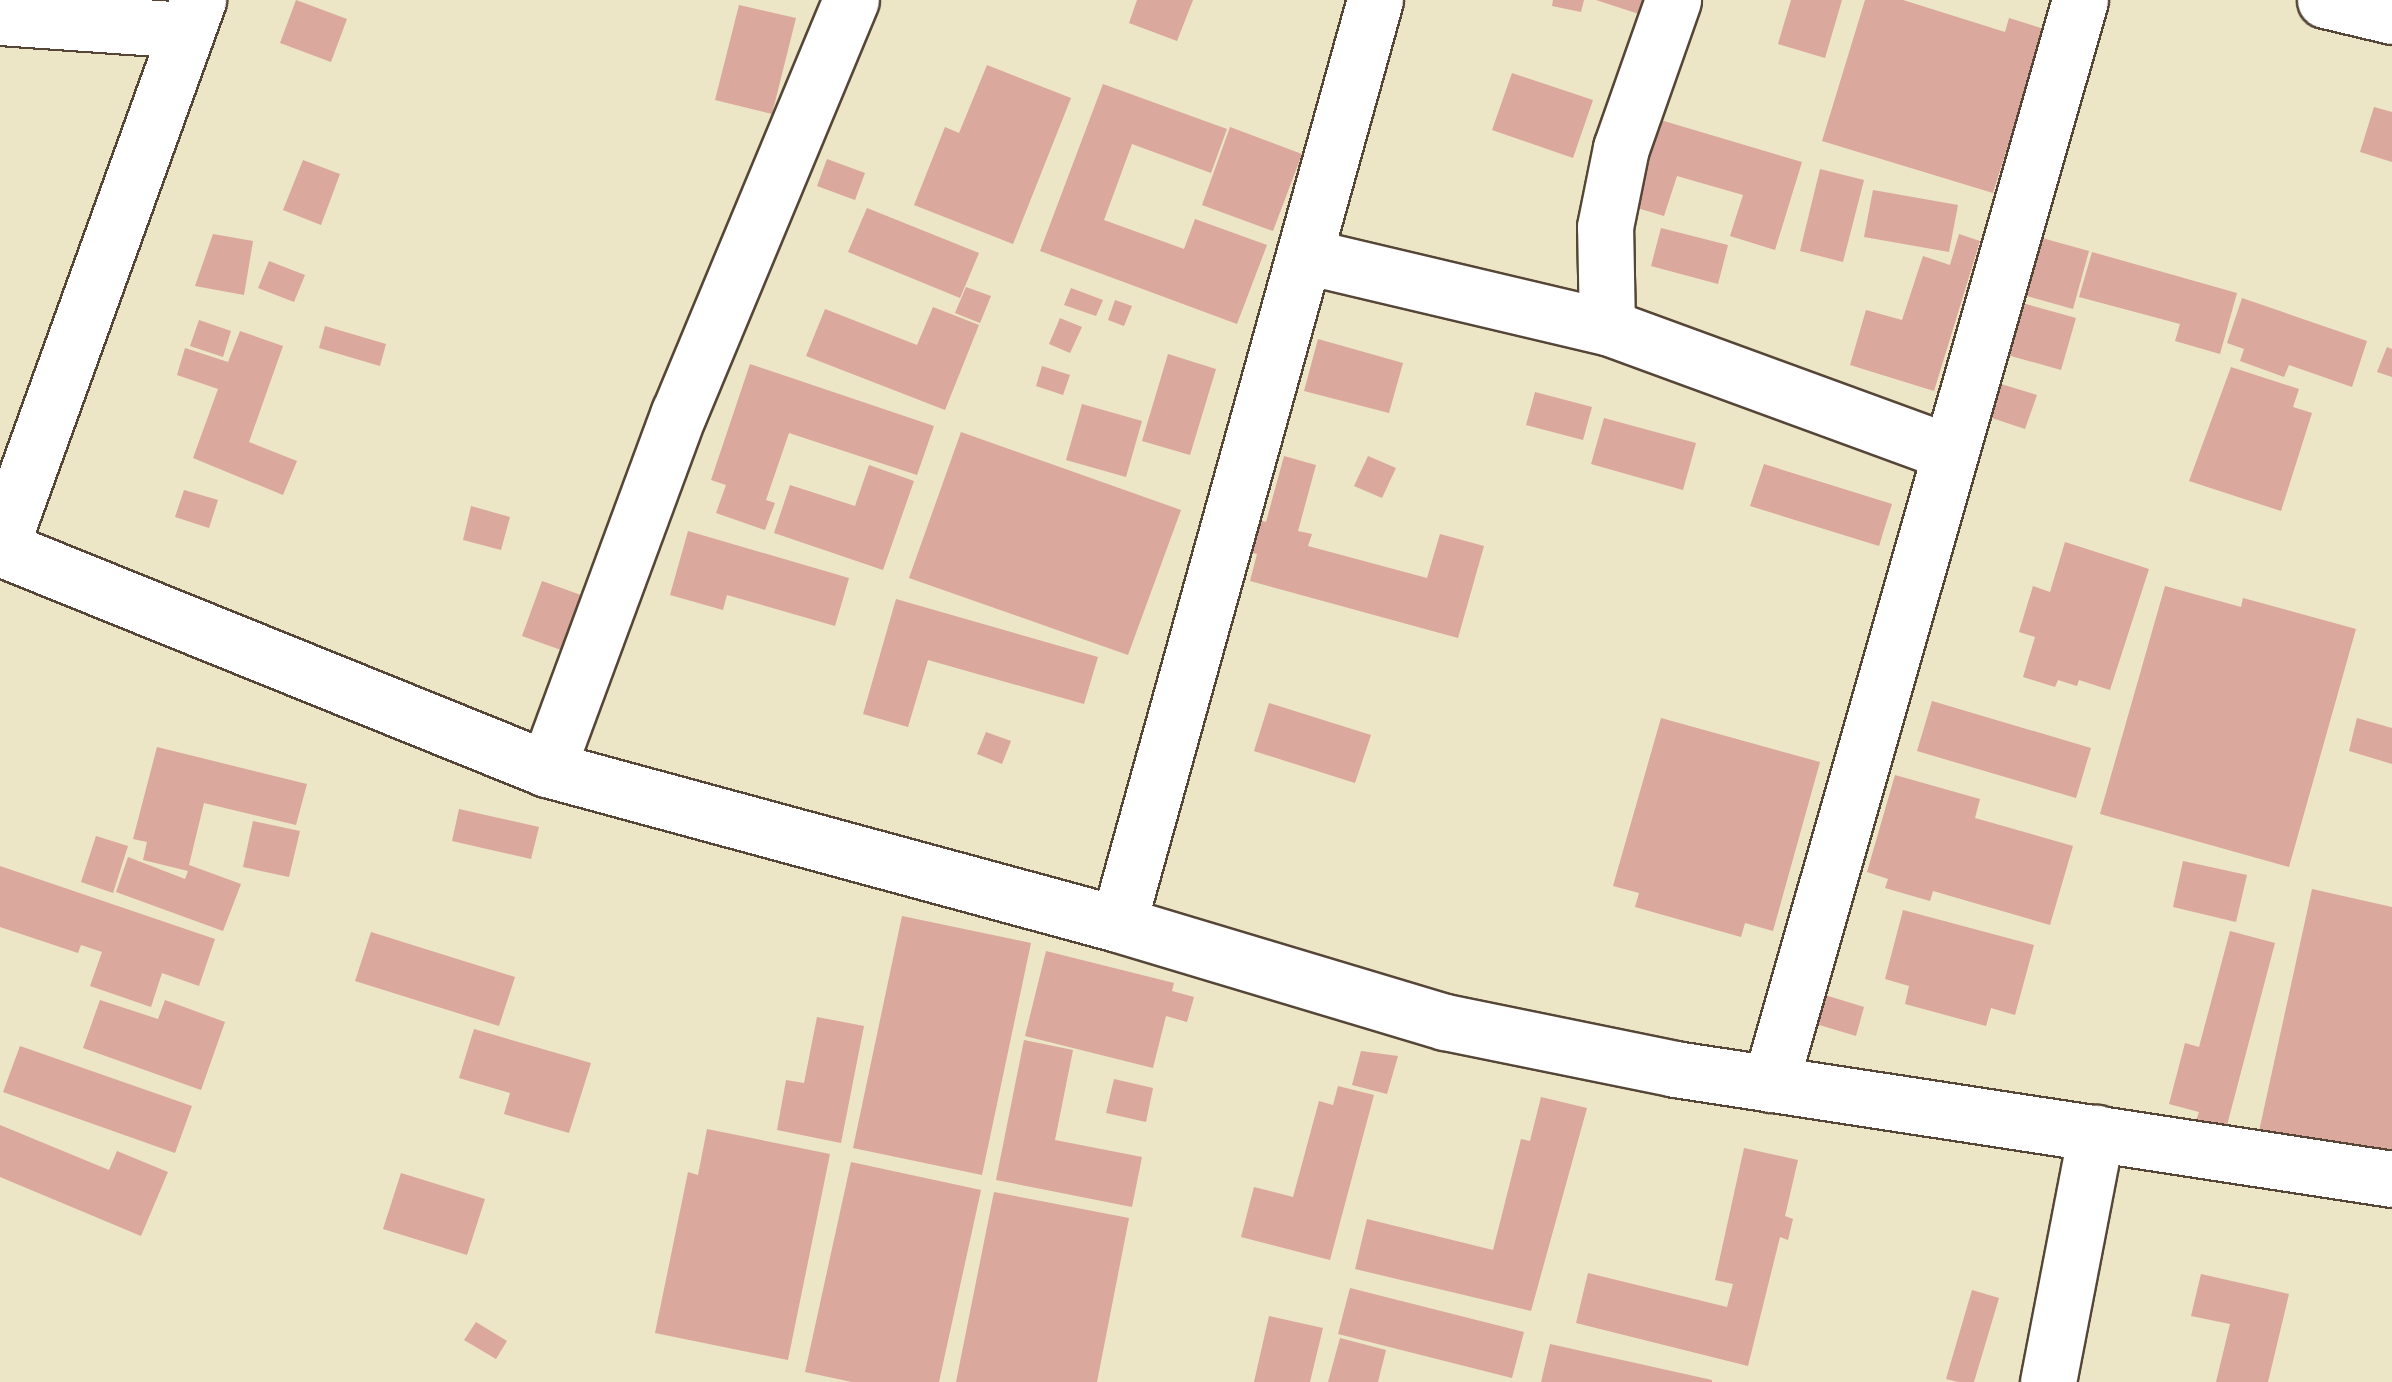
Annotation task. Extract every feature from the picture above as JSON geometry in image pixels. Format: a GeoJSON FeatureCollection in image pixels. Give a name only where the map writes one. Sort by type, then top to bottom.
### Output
{"type":"FeatureCollection","features":[{"type":"Feature","properties":{"kind":"street"},"geometry":{"type":"LineString","coordinates":[[547,769],[679,414],[851,0]]}},
{"type":"Feature","properties":{"kind":"street"},"geometry":{"type":"LineString","coordinates":[[1118,924],[1375,0]]}},
{"type":"Feature","properties":{"kind":"street"},"geometry":{"type":"LineString","coordinates":[[1607,328],[1605,226],[1622,148],[1673,0]]}},
{"type":"Feature","properties":{"kind":"street"},"geometry":{"type":"LineString","coordinates":[[1770,1084],[2080,0]]}},
{"type":"Feature","properties":{"kind":"street"},"geometry":{"type":"LineString","coordinates":[[2326,0],[2392,16]]}},
{"type":"Feature","properties":{"kind":"street"},"geometry":{"type":"LineString","coordinates":[[0,17],[192,15],[0,548],[547,769],[1118,924],[1445,1022],[1770,1084],[2392,1179]]}},
{"type":"Feature","properties":{"kind":"street"},"geometry":{"type":"LineString","coordinates":[[1306,256],[1607,328],[1948,452]]}},
{"type":"Feature","properties":{"kind":"street"},"geometry":{"type":"LineString","coordinates":[[2048,1382],[2096,1134]]}},
{"type":"Feature","properties":{"kind":"building"},"geometry":{"type":"Polygon","coordinates":[[[296,0],[347,19],[331,62],[280,43],[296,0]]]}},
{"type":"Feature","properties":{"kind":"building"},"geometry":{"type":"Polygon","coordinates":[[[1137,0],[1193,0],[1177,41],[1129,23],[1137,0]]]}},
{"type":"Feature","properties":{"kind":"building"},"geometry":{"type":"Polygon","coordinates":[[[1553,0],[1584,0],[1581,12],[1552,6],[1553,0]]]}},
{"type":"Feature","properties":{"kind":"building"},"geometry":{"type":"Polygon","coordinates":[[[1596,0],[1650,0],[1645,16],[1596,0]]]}},
{"type":"Feature","properties":{"kind":"building"},"geometry":{"type":"Polygon","coordinates":[[[1791,0],[1842,0],[1825,58],[1778,44],[1791,0]]]}},
{"type":"Feature","properties":{"kind":"building"},"geometry":{"type":"Polygon","coordinates":[[[1865,0],[1903,0],[2005,32],[2009,18],[2044,29],[1993,193],[1822,141],[1865,0]]]}},
{"type":"Feature","properties":{"kind":"building"},"geometry":{"type":"Polygon","coordinates":[[[739,5],[796,18],[772,114],[715,100],[739,5]]]}},
{"type":"Feature","properties":{"kind":"building"},"geometry":{"type":"Polygon","coordinates":[[[987,65],[1071,98],[1013,244],[914,205],[945,127],[959,133],[987,65]]]}},
{"type":"Feature","properties":{"kind":"building"},"geometry":{"type":"Polygon","coordinates":[[[1512,73],[1593,100],[1573,158],[1492,130],[1512,73]]]}},
{"type":"Feature","properties":{"kind":"building"},"geometry":{"type":"Polygon","coordinates":[[[1103,84],[1227,129],[1211,173],[1132,144],[1104,220],[1184,249],[1195,219],[1267,245],[1237,324],[1040,251],[1103,84]]]}},
{"type":"Feature","properties":{"kind":"building"},"geometry":{"type":"Polygon","coordinates":[[[2374,107],[2392,112],[2392,162],[2360,152],[2374,107]]]}},
{"type":"Feature","properties":{"kind":"building"},"geometry":{"type":"Polygon","coordinates":[[[1647,116],[1802,162],[1775,250],[1730,236],[1743,195],[1677,176],[1664,216],[1621,203],[1647,116]]]}},
{"type":"Feature","properties":{"kind":"building"},"geometry":{"type":"Polygon","coordinates":[[[1230,127],[1302,154],[1273,231],[1202,205],[1230,127]]]}},
{"type":"Feature","properties":{"kind":"building"},"geometry":{"type":"Polygon","coordinates":[[[827,159],[865,173],[855,200],[817,186],[827,159]]]}},
{"type":"Feature","properties":{"kind":"building"},"geometry":{"type":"Polygon","coordinates":[[[303,160],[340,174],[321,225],[283,210],[303,160]]]}},
{"type":"Feature","properties":{"kind":"building"},"geometry":{"type":"Polygon","coordinates":[[[1820,169],[1864,180],[1843,262],[1800,251],[1820,169]]]}},
{"type":"Feature","properties":{"kind":"building"},"geometry":{"type":"Polygon","coordinates":[[[1873,190],[1958,205],[1949,252],[1864,237],[1873,190]]]}},
{"type":"Feature","properties":{"kind":"building"},"geometry":{"type":"Polygon","coordinates":[[[867,208],[979,253],[960,298],[848,252],[867,208]]]}},
{"type":"Feature","properties":{"kind":"building"},"geometry":{"type":"Polygon","coordinates":[[[1661,228],[1728,245],[1718,284],[1651,266],[1661,228]]]}},
{"type":"Feature","properties":{"kind":"building"},"geometry":{"type":"Polygon","coordinates":[[[213,234],[253,241],[244,295],[195,286],[213,234]]]}},
{"type":"Feature","properties":{"kind":"building"},"geometry":{"type":"Polygon","coordinates":[[[1959,234],[1980,241],[1934,391],[1850,365],[1866,310],[1902,320],[1923,256],[1950,265],[1959,234]]]}},
{"type":"Feature","properties":{"kind":"building"},"geometry":{"type":"Polygon","coordinates":[[[2042,238],[2089,251],[2073,309],[2027,296],[2042,238]]]}},
{"type":"Feature","properties":{"kind":"building"},"geometry":{"type":"Polygon","coordinates":[[[2092,252],[2237,293],[2220,354],[2175,341],[2180,324],[2079,297],[2092,252]]]}},
{"type":"Feature","properties":{"kind":"building"},"geometry":{"type":"Polygon","coordinates":[[[269,261],[305,275],[294,302],[258,288],[269,261]]]}},
{"type":"Feature","properties":{"kind":"building"},"geometry":{"type":"Polygon","coordinates":[[[966,287],[991,296],[980,323],[955,313],[966,287]]]}},
{"type":"Feature","properties":{"kind":"building"},"geometry":{"type":"Polygon","coordinates":[[[1071,288],[1103,300],[1096,316],[1064,305],[1071,288]]]}},
{"type":"Feature","properties":{"kind":"building"},"geometry":{"type":"Polygon","coordinates":[[[2242,298],[2367,341],[2352,387],[2289,365],[2284,377],[2240,361],[2244,349],[2227,343],[2242,298]]]}},
{"type":"Feature","properties":{"kind":"building"},"geometry":{"type":"Polygon","coordinates":[[[1115,300],[1132,306],[1124,326],[1108,320],[1115,300]]]}},
{"type":"Feature","properties":{"kind":"building"},"geometry":{"type":"Polygon","coordinates":[[[2019,302],[2076,318],[2061,370],[2004,354],[2019,302]]]}},
{"type":"Feature","properties":{"kind":"building"},"geometry":{"type":"Polygon","coordinates":[[[933,307],[979,325],[945,410],[806,356],[825,309],[917,345],[933,307]]]}},
{"type":"Feature","properties":{"kind":"building"},"geometry":{"type":"Polygon","coordinates":[[[1060,318],[1082,327],[1070,353],[1049,344],[1060,318]]]}},
{"type":"Feature","properties":{"kind":"building"},"geometry":{"type":"Polygon","coordinates":[[[199,320],[231,331],[223,357],[190,346],[199,320]]]}},
{"type":"Feature","properties":{"kind":"building"},"geometry":{"type":"Polygon","coordinates":[[[325,326],[386,344],[380,366],[319,348],[325,326]]]}},
{"type":"Feature","properties":{"kind":"building"},"geometry":{"type":"Polygon","coordinates":[[[240,331],[283,346],[249,442],[297,461],[283,495],[193,458],[218,389],[177,375],[185,348],[228,362],[240,331]]]}},
{"type":"Feature","properties":{"kind":"building"},"geometry":{"type":"Polygon","coordinates":[[[1318,339],[1403,363],[1389,413],[1304,391],[1318,339]]]}},
{"type":"Feature","properties":{"kind":"building"},"geometry":{"type":"Polygon","coordinates":[[[2387,347],[2392,349],[2392,377],[2377,372],[2387,347]]]}},
{"type":"Feature","properties":{"kind":"building"},"geometry":{"type":"Polygon","coordinates":[[[1168,354],[1216,369],[1190,455],[1142,441],[1168,354]]]}},
{"type":"Feature","properties":{"kind":"building"},"geometry":{"type":"Polygon","coordinates":[[[750,364],[934,426],[917,475],[789,433],[766,500],[775,503],[765,530],[716,513],[726,485],[711,480],[750,364]]]}},
{"type":"Feature","properties":{"kind":"building"},"geometry":{"type":"Polygon","coordinates":[[[1042,366],[1070,375],[1063,395],[1036,386],[1042,366]]]}},
{"type":"Feature","properties":{"kind":"building"},"geometry":{"type":"Polygon","coordinates":[[[2231,367],[2299,389],[2293,407],[2312,413],[2281,511],[2189,481],[2231,367]]]}},
{"type":"Feature","properties":{"kind":"building"},"geometry":{"type":"Polygon","coordinates":[[[1991,381],[2037,395],[2025,429],[1980,414],[1991,381]]]}},
{"type":"Feature","properties":{"kind":"building"},"geometry":{"type":"Polygon","coordinates":[[[1535,392],[1592,407],[1583,440],[1526,425],[1535,392]]]}},
{"type":"Feature","properties":{"kind":"building"},"geometry":{"type":"Polygon","coordinates":[[[1082,404],[1142,421],[1126,477],[1066,460],[1082,404]]]}},
{"type":"Feature","properties":{"kind":"building"},"geometry":{"type":"Polygon","coordinates":[[[1604,418],[1696,443],[1683,490],[1591,464],[1604,418]]]}},
{"type":"Feature","properties":{"kind":"building"},"geometry":{"type":"Polygon","coordinates":[[[961,432],[1181,510],[1128,655],[909,578],[961,432]]]}},
{"type":"Feature","properties":{"kind":"building"},"geometry":{"type":"Polygon","coordinates":[[[1284,456],[1316,465],[1298,531],[1312,534],[1308,546],[1427,578],[1440,534],[1484,546],[1458,638],[1250,581],[1257,554],[1242,550],[1251,518],[1266,522],[1284,456]]]}},
{"type":"Feature","properties":{"kind":"building"},"geometry":{"type":"Polygon","coordinates":[[[1368,456],[1396,468],[1382,498],[1354,486],[1368,456]]]}},
{"type":"Feature","properties":{"kind":"building"},"geometry":{"type":"Polygon","coordinates":[[[1764,464],[1892,504],[1879,546],[1750,506],[1764,464]]]}},
{"type":"Feature","properties":{"kind":"building"},"geometry":{"type":"Polygon","coordinates":[[[869,465],[914,481],[883,570],[774,533],[790,485],[855,506],[869,465]]]}},
{"type":"Feature","properties":{"kind":"building"},"geometry":{"type":"Polygon","coordinates":[[[184,490],[218,500],[209,528],[175,517],[184,490]]]}},
{"type":"Feature","properties":{"kind":"building"},"geometry":{"type":"Polygon","coordinates":[[[471,506],[510,517],[501,550],[463,540],[471,506]]]}},
{"type":"Feature","properties":{"kind":"building"},"geometry":{"type":"Polygon","coordinates":[[[688,531],[849,578],[835,626],[727,595],[723,610],[670,595],[688,531]]]}},
{"type":"Feature","properties":{"kind":"building"},"geometry":{"type":"Polygon","coordinates":[[[2065,542],[2149,569],[2110,690],[2079,680],[2077,686],[2058,680],[2055,687],[2023,677],[2035,637],[2019,632],[2033,586],[2050,592],[2065,542]]]}},
{"type":"Feature","properties":{"kind":"building"},"geometry":{"type":"Polygon","coordinates":[[[542,581],[581,595],[561,650],[522,636],[542,581]]]}},
{"type":"Feature","properties":{"kind":"building"},"geometry":{"type":"Polygon","coordinates":[[[2165,586],[2241,607],[2243,598],[2356,629],[2289,867],[2100,814],[2165,586]]]}},
{"type":"Feature","properties":{"kind":"building"},"geometry":{"type":"Polygon","coordinates":[[[896,599],[1098,657],[1084,704],[928,660],[908,727],[863,714],[896,599]]]}},
{"type":"Feature","properties":{"kind":"building"},"geometry":{"type":"Polygon","coordinates":[[[1932,701],[2091,748],[2076,798],[1917,751],[1932,701]]]}},
{"type":"Feature","properties":{"kind":"building"},"geometry":{"type":"Polygon","coordinates":[[[1269,703],[1371,735],[1355,783],[1254,751],[1269,703]]]}},
{"type":"Feature","properties":{"kind":"building"},"geometry":{"type":"Polygon","coordinates":[[[1661,718],[1820,762],[1773,931],[1745,923],[1741,937],[1635,907],[1639,893],[1613,886],[1661,718]]]}},
{"type":"Feature","properties":{"kind":"building"},"geometry":{"type":"Polygon","coordinates":[[[2357,718],[2392,728],[2392,764],[2349,751],[2357,718]]]}},
{"type":"Feature","properties":{"kind":"building"},"geometry":{"type":"Polygon","coordinates":[[[986,732],[1011,741],[1002,764],[977,754],[986,732]]]}},
{"type":"Feature","properties":{"kind":"building"},"geometry":{"type":"Polygon","coordinates":[[[157,747],[307,784],[296,825],[204,803],[189,865],[241,884],[223,931],[116,892],[128,857],[185,879],[188,871],[143,860],[147,842],[133,839],[157,747]]]}},
{"type":"Feature","properties":{"kind":"building"},"geometry":{"type":"Polygon","coordinates":[[[1895,775],[1980,799],[1975,818],[2073,846],[2050,925],[1933,891],[1930,901],[1885,888],[1888,879],[1867,872],[1895,775]]]}},
{"type":"Feature","properties":{"kind":"building"},"geometry":{"type":"Polygon","coordinates":[[[459,809],[539,827],[531,859],[452,841],[459,809]]]}},
{"type":"Feature","properties":{"kind":"building"},"geometry":{"type":"Polygon","coordinates":[[[253,821],[300,831],[289,877],[243,867],[253,821]]]}},
{"type":"Feature","properties":{"kind":"building"},"geometry":{"type":"Polygon","coordinates":[[[96,836],[128,846],[113,893],[81,882],[96,836]]]}},
{"type":"Feature","properties":{"kind":"building"},"geometry":{"type":"Polygon","coordinates":[[[2183,861],[2247,875],[2236,922],[2173,907],[2183,861]]]}},
{"type":"Feature","properties":{"kind":"building"},"geometry":{"type":"Polygon","coordinates":[[[0,866],[215,939],[199,986],[162,973],[151,1007],[90,986],[102,952],[81,945],[78,953],[0,927],[0,866]]]}},
{"type":"Feature","properties":{"kind":"building"},"geometry":{"type":"Polygon","coordinates":[[[2312,889],[2392,907],[2392,1165],[2258,1136],[2312,889]]]}},
{"type":"Feature","properties":{"kind":"building"},"geometry":{"type":"Polygon","coordinates":[[[1903,910],[2034,945],[2015,1015],[1991,1008],[1986,1026],[1905,1004],[1909,986],[1885,979],[1903,910]]]}},
{"type":"Feature","properties":{"kind":"building"},"geometry":{"type":"Polygon","coordinates":[[[902,916],[1031,943],[982,1175],[853,1148],[902,916]]]}},
{"type":"Feature","properties":{"kind":"building"},"geometry":{"type":"Polygon","coordinates":[[[2230,931],[2275,943],[2226,1129],[2196,1121],[2199,1112],[2169,1104],[2185,1043],[2199,1047],[2230,931]]]}},
{"type":"Feature","properties":{"kind":"building"},"geometry":{"type":"Polygon","coordinates":[[[371,932],[515,977],[499,1026],[355,981],[371,932]]]}},
{"type":"Feature","properties":{"kind":"building"},"geometry":{"type":"Polygon","coordinates":[[[1046,951],[1174,983],[1172,991],[1194,997],[1187,1022],[1166,1016],[1153,1068],[1025,1036],[1046,951]]]}},
{"type":"Feature","properties":{"kind":"building"},"geometry":{"type":"Polygon","coordinates":[[[1825,995],[1864,1007],[1856,1036],[1816,1024],[1825,995]]]}},
{"type":"Feature","properties":{"kind":"building"},"geometry":{"type":"Polygon","coordinates":[[[100,1000],[158,1019],[165,1000],[225,1022],[201,1090],[83,1048],[100,1000]]]}},
{"type":"Feature","properties":{"kind":"building"},"geometry":{"type":"Polygon","coordinates":[[[817,1017],[864,1026],[841,1143],[777,1130],[786,1080],[804,1083],[817,1017]]]}},
{"type":"Feature","properties":{"kind":"building"},"geometry":{"type":"Polygon","coordinates":[[[474,1029],[591,1063],[569,1133],[504,1114],[510,1093],[459,1078],[474,1029]]]}},
{"type":"Feature","properties":{"kind":"building"},"geometry":{"type":"Polygon","coordinates":[[[1024,1040],[1073,1050],[1055,1140],[1142,1157],[1132,1207],[996,1180],[1024,1040]]]}},
{"type":"Feature","properties":{"kind":"building"},"geometry":{"type":"Polygon","coordinates":[[[20,1046],[192,1106],[175,1153],[3,1092],[20,1046]]]}},
{"type":"Feature","properties":{"kind":"building"},"geometry":{"type":"Polygon","coordinates":[[[1361,1051],[1398,1056],[1387,1094],[1352,1085],[1361,1051]]]}},
{"type":"Feature","properties":{"kind":"building"},"geometry":{"type":"Polygon","coordinates":[[[1114,1079],[1153,1088],[1146,1122],[1106,1113],[1114,1079]]]}},
{"type":"Feature","properties":{"kind":"building"},"geometry":{"type":"Polygon","coordinates":[[[1338,1086],[1374,1095],[1330,1260],[1241,1237],[1254,1187],[1293,1197],[1319,1101],[1333,1105],[1338,1086]]]}},
{"type":"Feature","properties":{"kind":"building"},"geometry":{"type":"Polygon","coordinates":[[[1541,1097],[1587,1108],[1531,1311],[1355,1269],[1367,1219],[1493,1250],[1521,1139],[1530,1141],[1541,1097]]]}},
{"type":"Feature","properties":{"kind":"building"},"geometry":{"type":"Polygon","coordinates":[[[0,1125],[109,1170],[117,1151],[168,1172],[141,1236],[0,1177],[0,1125]]]}},
{"type":"Feature","properties":{"kind":"building"},"geometry":{"type":"Polygon","coordinates":[[[707,1129],[830,1154],[788,1360],[655,1333],[688,1172],[698,1175],[707,1129]]]}},
{"type":"Feature","properties":{"kind":"building"},"geometry":{"type":"Polygon","coordinates":[[[1744,1148],[1798,1160],[1785,1216],[1793,1219],[1788,1240],[1780,1237],[1748,1366],[1576,1323],[1588,1273],[1727,1307],[1733,1284],[1715,1280],[1744,1148]]]}},
{"type":"Feature","properties":{"kind":"building"},"geometry":{"type":"Polygon","coordinates":[[[851,1162],[981,1190],[939,1382],[852,1382],[805,1372],[851,1162]]]}},
{"type":"Feature","properties":{"kind":"building"},"geometry":{"type":"Polygon","coordinates":[[[401,1173],[485,1199],[467,1255],[383,1229],[401,1173]]]}},
{"type":"Feature","properties":{"kind":"building"},"geometry":{"type":"Polygon","coordinates":[[[994,1192],[1129,1218],[1097,1382],[956,1382],[994,1192]]]}},
{"type":"Feature","properties":{"kind":"building"},"geometry":{"type":"Polygon","coordinates":[[[2201,1274],[2289,1294],[2268,1382],[2216,1382],[2230,1324],[2191,1316],[2201,1274]]]}},
{"type":"Feature","properties":{"kind":"building"},"geometry":{"type":"Polygon","coordinates":[[[1350,1288],[1524,1332],[1512,1378],[1338,1334],[1350,1288]]]}},
{"type":"Feature","properties":{"kind":"building"},"geometry":{"type":"Polygon","coordinates":[[[1972,1290],[1999,1298],[1974,1382],[1958,1382],[1946,1379],[1972,1290]]]}},
{"type":"Feature","properties":{"kind":"building"},"geometry":{"type":"Polygon","coordinates":[[[1269,1316],[1323,1328],[1310,1382],[1254,1382],[1269,1316]]]}},
{"type":"Feature","properties":{"kind":"building"},"geometry":{"type":"Polygon","coordinates":[[[476,1322],[507,1341],[496,1359],[464,1340],[476,1322]]]}},
{"type":"Feature","properties":{"kind":"building"},"geometry":{"type":"Polygon","coordinates":[[[1340,1338],[1386,1350],[1378,1382],[1328,1382],[1340,1338]]]}},
{"type":"Feature","properties":{"kind":"building"},"geometry":{"type":"Polygon","coordinates":[[[1550,1344],[1712,1380],[1712,1382],[1541,1382],[1550,1344]]]}}]}
